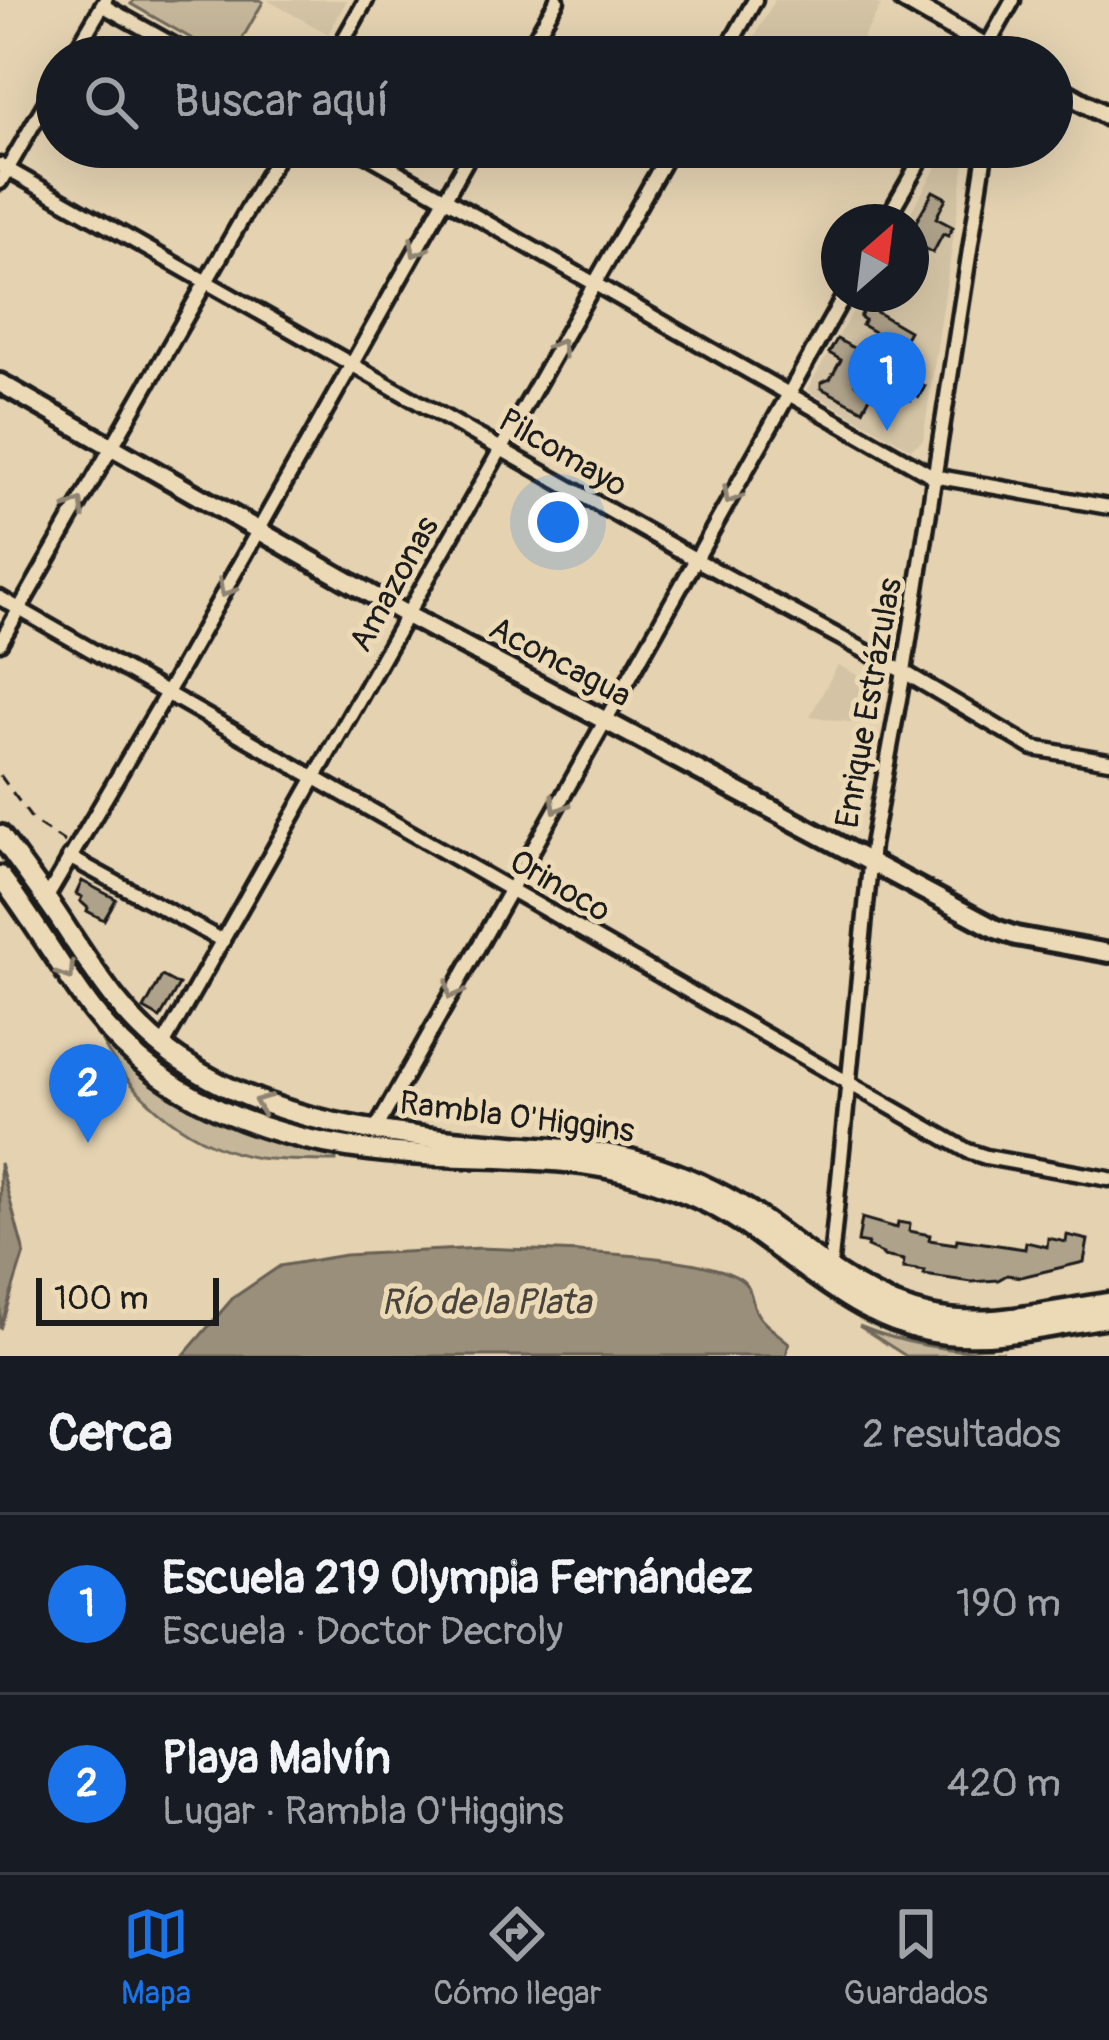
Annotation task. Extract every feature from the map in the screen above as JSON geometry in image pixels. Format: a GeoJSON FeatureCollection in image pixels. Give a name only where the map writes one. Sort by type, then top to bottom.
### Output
{"type":"FeatureCollection","features":[{"type":"Feature","properties":{"kind":"main road","name":"Rambla O'Higgins"},"geometry":{"type":"LineString","coordinates":[[0,835],[132,1020],[182,1062],[252,1100],[307,1118],[444,1139],[577,1150],[640,1162],[730,1199],[830,1270],[890,1304],[933,1316],[986,1322],[1109,1303]]}},
{"type":"Feature","properties":{"kind":"main road","name":"Rambla O'Higgins"},"geometry":{"type":"LineString","coordinates":[[0,875],[87,1002],[118,1038],[154,1072],[243,1121],[352,1149],[552,1161],[638,1176],[723,1211],[864,1308],[925,1331],[992,1335],[1109,1317]]}},
{"type":"Feature","properties":{"kind":"street"},"geometry":{"type":"LineString","coordinates":[[346,36],[366,0]]}},
{"type":"Feature","properties":{"kind":"street"},"geometry":{"type":"LineString","coordinates":[[536,36],[556,0]]}},
{"type":"Feature","properties":{"kind":"street"},"geometry":{"type":"LineString","coordinates":[[735,36],[755,0]]}},
{"type":"Feature","properties":{"kind":"street"},"geometry":{"type":"LineString","coordinates":[[904,0],[959,36]]}},
{"type":"Feature","properties":{"kind":"street"},"geometry":{"type":"LineString","coordinates":[[993,36],[1013,0]]}},
{"type":"Feature","properties":{"kind":"street"},"geometry":{"type":"LineString","coordinates":[[84,36],[104,2],[160,36]]}},
{"type":"Feature","properties":{"kind":"street"},"geometry":{"type":"LineString","coordinates":[[1073,97],[1109,117]]}},
{"type":"Feature","properties":{"kind":"street"},"geometry":{"type":"LineString","coordinates":[[2,172],[36,117]]}},
{"type":"Feature","properties":{"kind":"street"},"geometry":{"type":"LineString","coordinates":[[0,643],[271,168]]}},
{"type":"Feature","properties":{"kind":"street"},"geometry":{"type":"LineString","coordinates":[[390,168],[933,476],[1109,507]]}},
{"type":"Feature","properties":{"kind":"street"},"geometry":{"type":"LineString","coordinates":[[46,898],[167,693],[462,168]]}},
{"type":"Feature","properties":{"kind":"street","name":"Amazonas"},"geometry":{"type":"LineString","coordinates":[[162,1048],[660,168]]}},
{"type":"Feature","properties":{"kind":"street"},"geometry":{"type":"LineString","coordinates":[[895,204],[916,168]]}},
{"type":"Feature","properties":{"kind":"street","name":"Enrique Estrázulas"},"geometry":{"type":"LineString","coordinates":[[830,1270],[871,862],[983,168]]}},
{"type":"Feature","properties":{"kind":"street","name":"Pilcomayo"},"geometry":{"type":"LineString","coordinates":[[2,172],[1033,748],[1109,761]]}},
{"type":"Feature","properties":{"kind":"street"},"geometry":{"type":"LineString","coordinates":[[376,1129],[834,312]]}},
{"type":"Feature","properties":{"kind":"street","name":"Aconcagua"},"geometry":{"type":"LineString","coordinates":[[0,383],[407,615],[1005,933],[1109,953]]}},
{"type":"Feature","properties":{"kind":"street","name":"Orinoco"},"geometry":{"type":"LineString","coordinates":[[0,598],[977,1154],[1109,1179]]}},
{"type":"Feature","properties":{"kind":"street"},"geometry":{"type":"LineString","coordinates":[[69,857],[223,940]]}},
{"type":"Feature","properties":{"kind":"path"},"geometry":{"type":"LineString","coordinates":[[0,775],[34,822],[67,843],[69,857]]}},
{"type":"Feature","properties":{"kind":"shaded area"},"geometry":{"type":"Polygon","coordinates":[[[134,0],[263,2],[244,36],[187,36],[131,4],[134,0]]]}},
{"type":"Feature","properties":{"kind":"shaded area"},"geometry":{"type":"Polygon","coordinates":[[[267,0],[347,0],[328,34],[267,0]]]}},
{"type":"Feature","properties":{"kind":"shaded area"},"geometry":{"type":"Polygon","coordinates":[[[775,0],[869,0],[881,6],[864,36],[755,36],[775,0]]]}},
{"type":"Feature","properties":{"kind":"shaded area"},"geometry":{"type":"Polygon","coordinates":[[[936,168],[964,168],[923,440],[911,449],[807,390],[852,312],[929,312],[929,204],[915,204],[936,168]]]}},
{"type":"Feature","properties":{"kind":"shaded area"},"geometry":{"type":"Polygon","coordinates":[[[838,665],[879,686],[873,726],[810,716],[838,665]]]}},
{"type":"Feature","properties":{"kind":"shaded area"},"geometry":{"type":"Polygon","coordinates":[[[102,1042],[157,1084],[211,1117],[336,1161],[259,1158],[188,1132],[131,1083],[102,1042]]]}},
{"type":"Feature","properties":{"kind":"shaded area"},"geometry":{"type":"Polygon","coordinates":[[[859,1326],[929,1346],[1001,1352],[998,1356],[906,1356],[859,1326]]]}},
{"type":"Feature","properties":{"kind":"water"},"geometry":{"type":"Polygon","coordinates":[[[0,1163],[24,1253],[0,1329],[0,1163]]]}},
{"type":"Feature","properties":{"kind":"water","name":"Río de la Plata"},"geometry":{"type":"Polygon","coordinates":[[[482,1248],[617,1254],[719,1270],[747,1286],[758,1315],[789,1343],[786,1356],[183,1356],[233,1298],[280,1266],[345,1255],[482,1248]]]}},
{"type":"Feature","properties":{"kind":"building"},"geometry":{"type":"Polygon","coordinates":[[[933,191],[946,198],[936,218],[953,227],[948,236],[943,234],[933,253],[929,251],[926,204],[933,191]]]}},
{"type":"Feature","properties":{"kind":"building"},"geometry":{"type":"Polygon","coordinates":[[[863,312],[876,312],[909,331],[900,347],[862,325],[865,320],[860,317],[863,312]]]}},
{"type":"Feature","properties":{"kind":"building"},"geometry":{"type":"Polygon","coordinates":[[[837,339],[870,357],[855,384],[872,393],[863,410],[821,388],[841,360],[829,353],[837,339]]]}},
{"type":"Feature","properties":{"kind":"building"},"geometry":{"type":"Polygon","coordinates":[[[895,369],[925,386],[919,397],[914,394],[911,400],[885,385],[895,369]]]}},
{"type":"Feature","properties":{"kind":"building"},"geometry":{"type":"Polygon","coordinates":[[[82,881],[116,899],[104,920],[87,911],[76,894],[82,881]]]}},
{"type":"Feature","properties":{"kind":"building"},"geometry":{"type":"Polygon","coordinates":[[[162,976],[179,985],[160,1018],[144,1009],[162,976]]]}},
{"type":"Feature","properties":{"kind":"building"},"geometry":{"type":"Polygon","coordinates":[[[862,1218],[897,1228],[898,1222],[910,1224],[909,1231],[930,1235],[929,1240],[956,1244],[957,1239],[1025,1249],[1026,1242],[1047,1247],[1048,1238],[1066,1242],[1067,1235],[1088,1240],[1084,1262],[1021,1277],[972,1282],[903,1268],[904,1260],[883,1256],[858,1242],[862,1218]]]}},
{"type":"Feature","properties":{"kind":"place","name":"Escuela 219 Olympia Fernández"},"geometry":{"type":"Point","coordinates":[887,431]}},
{"type":"Feature","properties":{"kind":"place","name":"Playa Malvín"},"geometry":{"type":"Point","coordinates":[88,1143]}}]}
